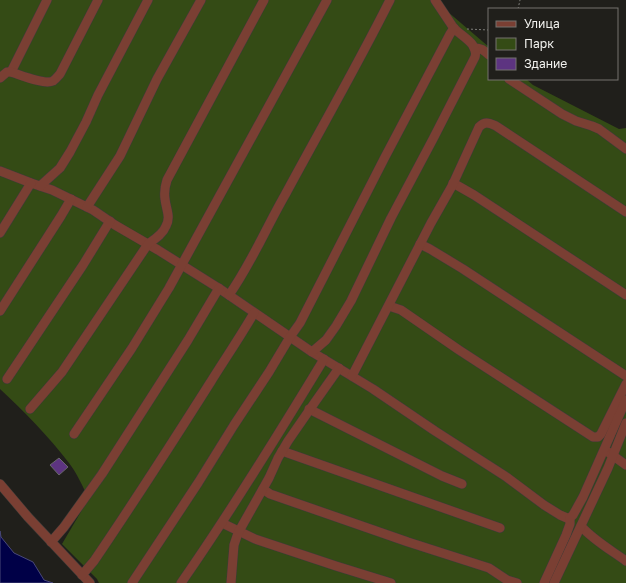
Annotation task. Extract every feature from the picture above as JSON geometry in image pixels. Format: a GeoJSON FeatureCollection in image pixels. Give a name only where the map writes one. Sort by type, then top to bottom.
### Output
{"type":"FeatureCollection","features":[{"type":"Feature","properties":{"kind":"street"},"geometry":{"type":"LineString","coordinates":[[11,72],[47,0]]}},
{"type":"Feature","properties":{"kind":"street"},"geometry":{"type":"LineString","coordinates":[[0,78],[7,72],[11,72],[42,81],[49,82],[54,80],[60,74],[98,0]]}},
{"type":"Feature","properties":{"kind":"street"},"geometry":{"type":"LineString","coordinates":[[0,233],[36,185],[60,168],[86,122],[98,95],[148,0]]}},
{"type":"Feature","properties":{"kind":"street"},"geometry":{"type":"LineString","coordinates":[[87,207],[120,156],[157,79],[201,0]]}},
{"type":"Feature","properties":{"kind":"street"},"geometry":{"type":"LineString","coordinates":[[30,409],[62,372],[148,244],[162,233],[166,227],[169,213],[164,189],[167,180],[264,0]]}},
{"type":"Feature","properties":{"kind":"street"},"geometry":{"type":"LineString","coordinates":[[74,434],[132,348],[182,265],[327,0]]}},
{"type":"Feature","properties":{"kind":"street"},"geometry":{"type":"LineString","coordinates":[[228,295],[251,260],[390,0]]}},
{"type":"Feature","properties":{"kind":"street"},"geometry":{"type":"LineString","coordinates":[[312,352],[326,340],[352,301],[391,218],[475,56],[476,53],[470,42],[454,28],[435,0]]}},
{"type":"Feature","properties":{"kind":"street"},"geometry":{"type":"LineString","coordinates":[[132,583],[300,323],[454,28]]}},
{"type":"Feature","properties":{"kind":"street"},"geometry":{"type":"LineString","coordinates":[[474,48],[485,50],[488,54]]}},
{"type":"Feature","properties":{"kind":"street"},"geometry":{"type":"LineString","coordinates":[[511,80],[562,114],[576,121],[592,126],[626,149]]}},
{"type":"Feature","properties":{"kind":"street"},"geometry":{"type":"LineString","coordinates":[[352,376],[453,183],[479,126],[485,122],[496,126],[626,212]]}},
{"type":"Feature","properties":{"kind":"street"},"geometry":{"type":"LineString","coordinates":[[0,171],[52,190],[71,199],[148,244],[219,288],[312,352],[373,388],[435,431],[505,476],[550,509],[560,515],[570,518]]}},
{"type":"Feature","properties":{"kind":"street"},"geometry":{"type":"LineString","coordinates":[[453,183],[474,195],[626,295]]}},
{"type":"Feature","properties":{"kind":"street"},"geometry":{"type":"LineString","coordinates":[[0,311],[71,199]]}},
{"type":"Feature","properties":{"kind":"street"},"geometry":{"type":"LineString","coordinates":[[7,379],[83,265],[110,221]]}},
{"type":"Feature","properties":{"kind":"street"},"geometry":{"type":"LineString","coordinates":[[420,244],[463,269],[626,376]]}},
{"type":"Feature","properties":{"kind":"street"},"geometry":{"type":"LineString","coordinates":[[51,542],[64,527],[102,474],[188,340],[219,288]]}},
{"type":"Feature","properties":{"kind":"street"},"geometry":{"type":"LineString","coordinates":[[389,306],[402,310],[459,350],[593,437],[598,437],[601,434],[626,384]]}},
{"type":"Feature","properties":{"kind":"street"},"geometry":{"type":"LineString","coordinates":[[82,575],[94,562],[132,505],[254,313]]}},
{"type":"Feature","properties":{"kind":"street"},"geometry":{"type":"LineString","coordinates":[[181,583],[222,523],[324,359]]}},
{"type":"Feature","properties":{"kind":"street"},"geometry":{"type":"LineString","coordinates":[[231,583],[234,545],[240,530],[282,451],[309,409],[340,368]]}},
{"type":"Feature","properties":{"kind":"street"},"geometry":{"type":"LineString","coordinates":[[544,583],[566,535],[570,524],[570,518],[584,497],[626,400]]}},
{"type":"Feature","properties":{"kind":"street"},"geometry":{"type":"LineString","coordinates":[[309,409],[442,476],[462,484]]}},
{"type":"Feature","properties":{"kind":"street"},"geometry":{"type":"LineString","coordinates":[[554,583],[608,468],[626,423]]}},
{"type":"Feature","properties":{"kind":"street"},"geometry":{"type":"LineString","coordinates":[[604,449],[626,465]]}},
{"type":"Feature","properties":{"kind":"street"},"geometry":{"type":"LineString","coordinates":[[282,451],[500,528]]}},
{"type":"Feature","properties":{"kind":"street"},"geometry":{"type":"LineString","coordinates":[[0,484],[51,542],[90,583]]}},
{"type":"Feature","properties":{"kind":"street"},"geometry":{"type":"LineString","coordinates":[[263,489],[270,494],[408,542],[489,568],[507,580],[517,583]]}},
{"type":"Feature","properties":{"kind":"street"},"geometry":{"type":"LineString","coordinates":[[222,523],[240,530],[256,539],[391,583]]}},
{"type":"Feature","properties":{"kind":"street"},"geometry":{"type":"LineString","coordinates":[[581,526],[585,531],[626,561]]}},
{"type":"Feature","properties":{"kind":"path"},"geometry":{"type":"LineString","coordinates":[[468,29],[488,30]]}},
{"type":"Feature","properties":{"kind":"green space"},"geometry":{"type":"Polygon","coordinates":[[[0,0],[434,0],[488,46],[488,80],[527,80],[533,85],[619,129],[626,128],[626,583],[99,583],[97,579],[62,544],[89,498],[75,471],[61,453],[36,424],[0,389],[0,0]]]}},
{"type":"Feature","properties":{"kind":"shaded area"},"geometry":{"type":"Polygon","coordinates":[[[0,531],[1,537],[14,553],[33,562],[44,580],[53,583],[0,583],[0,531]]]}},
{"type":"Feature","properties":{"kind":"building"},"geometry":{"type":"Polygon","coordinates":[[[59,458],[68,467],[59,475],[50,465],[59,458]]]}}]}
